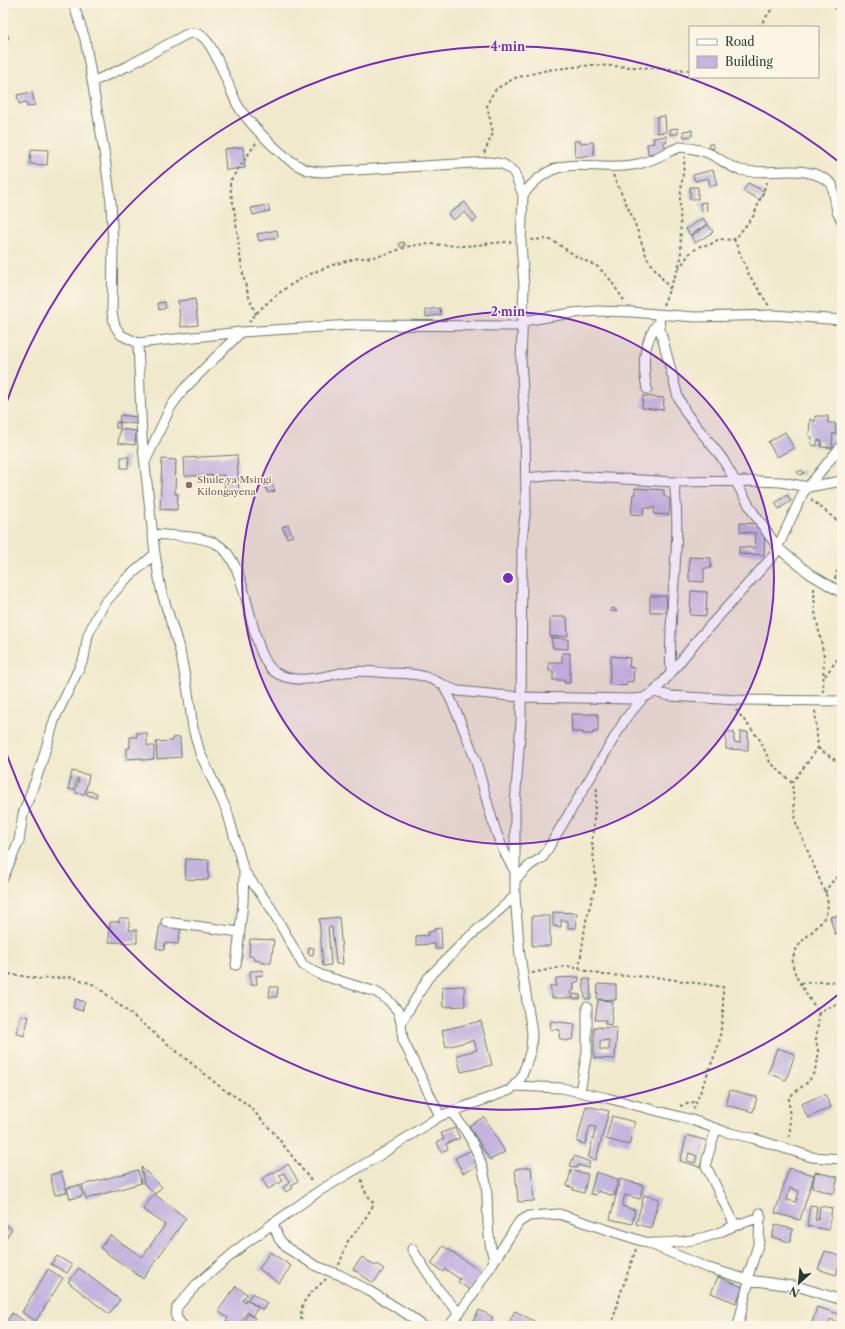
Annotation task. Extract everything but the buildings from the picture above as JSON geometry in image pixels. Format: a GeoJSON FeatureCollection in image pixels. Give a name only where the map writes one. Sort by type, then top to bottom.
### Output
{"type":"FeatureCollection","features":[{"type":"Feature","properties":{"kind":"street"},"geometry":{"type":"LineString","coordinates":[[73,3],[84,39],[104,151],[111,202],[113,246],[112,313],[115,326],[122,335],[138,343],[241,332],[352,325],[523,324],[572,313],[631,312],[659,318],[774,315],[842,320]]}},
{"type":"Feature","properties":{"kind":"street"},"geometry":{"type":"LineString","coordinates":[[838,3],[842,11]]}},
{"type":"Feature","properties":{"kind":"street"},"geometry":{"type":"LineString","coordinates":[[92,82],[128,66],[185,35],[197,33],[209,43],[238,105],[261,133],[298,166],[311,172],[323,172],[490,162],[503,164],[514,172],[523,195],[521,242],[524,287],[522,367],[526,425],[526,506],[522,540],[521,697],[515,805],[515,896],[517,933],[532,1033],[531,1049],[526,1065],[514,1086],[510,1090],[440,1116],[361,1166],[319,1190],[243,1245],[196,1285],[182,1300],[178,1307],[176,1317],[183,1326]]}},
{"type":"Feature","properties":{"kind":"street"},"geometry":{"type":"LineString","coordinates":[[523,195],[530,185],[544,173],[559,167],[579,164],[605,166],[637,165],[680,147],[704,151],[739,170],[802,172],[818,176],[830,182],[834,191],[837,212],[842,221]]}},
{"type":"Feature","properties":{"kind":"street"},"geometry":{"type":"LineString","coordinates":[[647,389],[644,369],[645,350],[650,335],[659,318]]}},
{"type":"Feature","properties":{"kind":"street"},"geometry":{"type":"LineString","coordinates":[[659,318],[660,329],[681,405],[719,455],[778,548],[817,578],[838,590]]}},
{"type":"Feature","properties":{"kind":"street"},"geometry":{"type":"LineString","coordinates":[[144,463],[170,408],[183,390],[241,332]]}},
{"type":"Feature","properties":{"kind":"street"},"geometry":{"type":"LineString","coordinates":[[138,343],[144,463],[152,534],[161,590],[181,658],[193,728],[200,753],[232,825],[244,871],[243,904],[236,965]]}},
{"type":"Feature","properties":{"kind":"street"},"geometry":{"type":"LineString","coordinates":[[515,876],[543,857],[626,718],[643,698],[654,692],[699,638],[774,555],[806,490],[842,445]]}},
{"type":"Feature","properties":{"kind":"street"},"geometry":{"type":"LineString","coordinates":[[526,478],[556,475],[674,482],[758,481],[781,482],[806,490],[842,481]]}},
{"type":"Feature","properties":{"kind":"street"},"geometry":{"type":"LineString","coordinates":[[671,673],[671,632],[677,529],[674,482]]}},
{"type":"Feature","properties":{"kind":"street"},"geometry":{"type":"LineString","coordinates":[[152,534],[196,538],[216,544],[230,556],[239,574],[262,654],[269,667],[277,674],[294,680],[317,678],[347,672],[390,673],[427,677],[444,686],[458,691],[521,697],[557,696],[605,700],[643,698]]}},
{"type":"Feature","properties":{"kind":"street"},"geometry":{"type":"LineString","coordinates":[[3,878],[18,841],[23,814],[40,768],[55,718],[84,658],[88,635],[104,604],[125,580],[155,554]]}},
{"type":"Feature","properties":{"kind":"street"},"geometry":{"type":"LineString","coordinates":[[444,686],[455,706],[467,738],[501,845],[515,876]]}},
{"type":"Feature","properties":{"kind":"street"},"geometry":{"type":"LineString","coordinates":[[654,692],[671,696],[730,700],[842,701]]}},
{"type":"Feature","properties":{"kind":"street"},"geometry":{"type":"LineString","coordinates":[[244,871],[271,908],[302,965],[321,975],[376,992],[388,1000],[398,1011],[401,1030],[407,1048],[440,1116]]}},
{"type":"Feature","properties":{"kind":"street"},"geometry":{"type":"LineString","coordinates":[[401,1023],[428,978],[467,939],[515,896]]}},
{"type":"Feature","properties":{"kind":"street"},"geometry":{"type":"LineString","coordinates":[[166,922],[239,932]]}},
{"type":"Feature","properties":{"kind":"street"},"geometry":{"type":"LineString","coordinates":[[580,1092],[587,1052],[587,1007]]}},
{"type":"Feature","properties":{"kind":"street"},"geometry":{"type":"LineString","coordinates":[[514,1086],[531,1088],[545,1086],[580,1092],[689,1119],[716,1129],[812,1157],[842,1159]]}},
{"type":"Feature","properties":{"kind":"street"},"geometry":{"type":"LineString","coordinates":[[450,1112],[460,1123],[482,1165],[487,1194],[488,1233],[494,1260]]}},
{"type":"Feature","properties":{"kind":"street"},"geometry":{"type":"LineString","coordinates":[[716,1129],[706,1166],[735,1225]]}},
{"type":"Feature","properties":{"kind":"street"},"geometry":{"type":"LineString","coordinates":[[450,1326],[519,1222],[529,1216],[539,1215],[559,1214],[644,1241],[705,1267],[748,1280],[800,1287],[842,1300]]}},
{"type":"Feature","properties":{"kind":"street"},"geometry":{"type":"LineString","coordinates":[[644,1241],[672,1243],[692,1240],[719,1232],[761,1215],[760,1242],[748,1280],[738,1326]]}},
{"type":"Feature","properties":{"kind":"street"},"geometry":{"type":"LineString","coordinates":[[273,1223],[279,1238],[287,1248],[316,1266],[335,1273],[366,1289],[407,1314],[423,1326]]}},
{"type":"Feature","properties":{"kind":"street"},"geometry":{"type":"LineString","coordinates":[[412,1249],[438,1289],[459,1313]]}},
{"type":"Feature","properties":{"kind":"path"},"geometry":{"type":"LineString","coordinates":[[760,26],[776,3]]}},
{"type":"Feature","properties":{"kind":"path"},"geometry":{"type":"LineString","coordinates":[[478,163],[491,140],[493,133],[487,106],[490,98],[496,89],[514,78],[554,69],[592,65],[689,70]]}},
{"type":"Feature","properties":{"kind":"path"},"geometry":{"type":"LineString","coordinates":[[256,314],[250,300],[239,262],[236,216],[230,182],[249,155],[261,133]]}},
{"type":"Feature","properties":{"kind":"path"},"geometry":{"type":"LineString","coordinates":[[678,271],[681,241],[680,199],[686,148]]}},
{"type":"Feature","properties":{"kind":"path"},"geometry":{"type":"LineString","coordinates":[[605,166],[619,186],[634,220],[647,258],[670,289]]}},
{"type":"Feature","properties":{"kind":"path"},"geometry":{"type":"LineString","coordinates":[[659,318],[678,271],[689,254],[700,246],[711,244],[719,239],[734,238],[754,215],[770,171]]}},
{"type":"Feature","properties":{"kind":"path"},"geometry":{"type":"LineString","coordinates":[[734,238],[749,275],[774,315]]}},
{"type":"Feature","properties":{"kind":"path"},"geometry":{"type":"LineString","coordinates":[[241,332],[256,314],[304,276],[325,267],[380,256],[401,248],[421,244],[467,246],[541,239],[553,241],[572,254],[598,267],[609,278],[631,312]]}},
{"type":"Feature","properties":{"kind":"path"},"geometry":{"type":"LineString","coordinates":[[806,490],[842,525]]}},
{"type":"Feature","properties":{"kind":"path"},"geometry":{"type":"LineString","coordinates":[[838,590],[837,569],[842,554]]}},
{"type":"Feature","properties":{"kind":"path"},"geometry":{"type":"LineString","coordinates":[[792,783],[818,748],[815,715],[820,701],[824,677],[824,656],[814,602],[817,578]]}},
{"type":"Feature","properties":{"kind":"path"},"geometry":{"type":"LineString","coordinates":[[824,677],[842,653]]}},
{"type":"Feature","properties":{"kind":"path"},"geometry":{"type":"LineString","coordinates":[[730,700],[744,722],[760,740],[770,762],[792,783],[796,823],[825,893],[828,910],[818,927],[799,946],[795,953],[794,965],[801,983],[818,1014],[816,1039],[818,1059],[812,1077],[789,1099],[790,1133],[787,1149]]}},
{"type":"Feature","properties":{"kind":"path"},"geometry":{"type":"LineString","coordinates":[[818,748],[842,765]]}},
{"type":"Feature","properties":{"kind":"path"},"geometry":{"type":"LineString","coordinates":[[579,969],[586,921],[596,883],[592,840],[598,791],[592,777]]}},
{"type":"Feature","properties":{"kind":"path"},"geometry":{"type":"LineString","coordinates":[[825,893],[830,884],[842,873]]}},
{"type":"Feature","properties":{"kind":"path"},"geometry":{"type":"LineString","coordinates":[[523,975],[567,966],[603,975],[655,977],[723,987],[723,1013],[719,1044],[689,1119]]}},
{"type":"Feature","properties":{"kind":"path"},"geometry":{"type":"LineString","coordinates":[[3,973],[40,979],[72,977],[95,985],[223,1090],[247,1104],[274,1133],[319,1190]]}},
{"type":"Feature","properties":{"kind":"path"},"geometry":{"type":"LineString","coordinates":[[801,983],[842,981]]}},
{"type":"Feature","properties":{"kind":"path"},"geometry":{"type":"LineString","coordinates":[[818,1014],[824,1008],[842,1002]]}},
{"type":"Feature","properties":{"kind":"path"},"geometry":{"type":"LineString","coordinates":[[302,1326],[301,1310],[307,1295],[335,1273],[348,1241],[361,1225],[374,1204],[362,1185],[361,1166]]}},
{"type":"Feature","properties":{"kind":"path"},"geometry":{"type":"LineString","coordinates":[[611,1326],[621,1292],[644,1241]]}},
{"type":"Feature","properties":{"kind":"place","name":"Shule ya Msingi Kilongayena"},"geometry":{"type":"Point","coordinates":[189,485]}}]}
